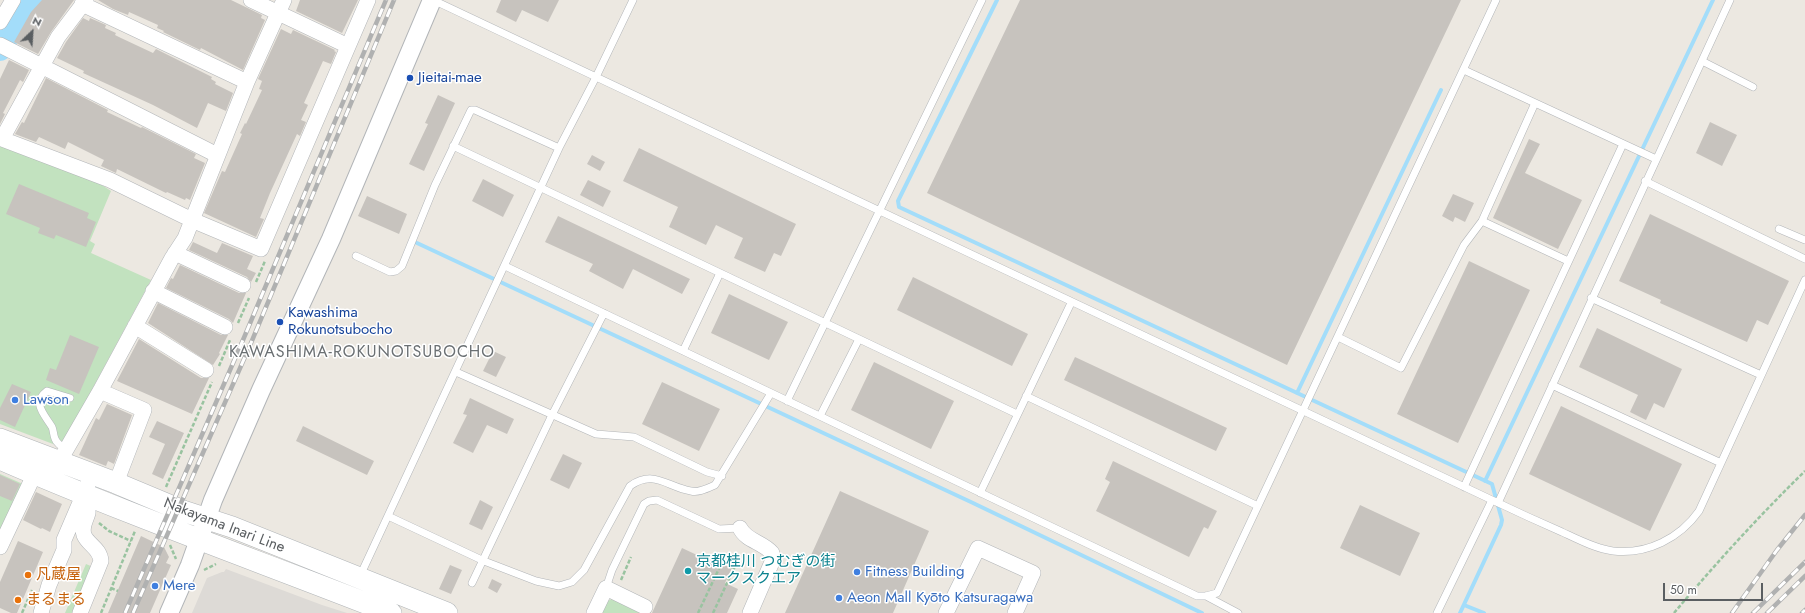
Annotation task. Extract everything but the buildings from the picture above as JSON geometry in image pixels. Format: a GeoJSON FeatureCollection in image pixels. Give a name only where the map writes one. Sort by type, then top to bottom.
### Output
{"type":"FeatureCollection","features":[{"type":"Feature","properties":{"kind":"main road","name":"Nakayama Inari Line"},"geometry":{"type":"LineString","coordinates":[[0,439],[63,456],[92,474],[206,519],[232,527],[447,613]]}},
{"type":"Feature","properties":{"kind":"main road","name":"Nakayama Inari Line"},"geometry":{"type":"LineString","coordinates":[[0,459],[198,540],[391,613]]}},
{"type":"Feature","properties":{"kind":"street"},"geometry":{"type":"LineString","coordinates":[[0,22],[13,0]]}},
{"type":"Feature","properties":{"kind":"street"},"geometry":{"type":"LineString","coordinates":[[252,0],[281,6],[348,46]]}},
{"type":"Feature","properties":{"kind":"street"},"geometry":{"type":"LineString","coordinates":[[247,82],[84,2],[58,37],[2,139],[110,180],[192,220],[260,249],[368,0]]}},
{"type":"Feature","properties":{"kind":"street"},"geometry":{"type":"LineString","coordinates":[[169,613],[190,564],[206,519],[261,390],[331,239],[432,0]]}},
{"type":"Feature","properties":{"kind":"street"},"geometry":{"type":"LineString","coordinates":[[63,456],[100,391],[153,291],[175,252],[185,238],[247,82],[281,6]]}},
{"type":"Feature","properties":{"kind":"street"},"geometry":{"type":"LineString","coordinates":[[5,48],[217,155]]}},
{"type":"Feature","properties":{"kind":"street"},"geometry":{"type":"LineString","coordinates":[[175,252],[243,285]]}},
{"type":"Feature","properties":{"kind":"street"},"geometry":{"type":"LineString","coordinates":[[153,291],[226,327]]}},
{"type":"Feature","properties":{"kind":"street"},"geometry":{"type":"LineString","coordinates":[[135,326],[206,370]]}},
{"type":"Feature","properties":{"kind":"street"},"geometry":{"type":"LineString","coordinates":[[100,391],[144,410],[116,483]]}},
{"type":"Feature","properties":{"kind":"street"},"geometry":{"type":"LineString","coordinates":[[0,547],[35,473]]}},
{"type":"Feature","properties":{"kind":"street"},"geometry":{"type":"LineString","coordinates":[[64,550],[64,540],[92,474]]}},
{"type":"Feature","properties":{"kind":"street"},"geometry":{"type":"LineString","coordinates":[[80,613],[101,561],[100,553],[90,544],[84,533],[83,525],[88,512],[84,494]]}},
{"type":"Feature","properties":{"kind":"street"},"geometry":{"type":"LineString","coordinates":[[740,528],[743,535],[766,546],[772,553],[772,562],[750,613]]}},
{"type":"Feature","properties":{"kind":"street"},"geometry":{"type":"LineString","coordinates":[[41,613],[49,585],[64,550],[67,546],[76,542],[90,544]]}},
{"type":"Feature","properties":{"kind":"street"},"geometry":{"type":"LineString","coordinates":[[946,613],[978,548],[1033,573],[1015,613]]}},
{"type":"Feature","properties":{"kind":"street"},"geometry":{"type":"LineString","coordinates":[[594,613],[613,586],[645,607]]}},
{"type":"Feature","properties":{"kind":"lane"},"geometry":{"type":"LineString","coordinates":[[432,0],[1071,303],[1495,501],[1581,541],[1612,551],[1631,552],[1665,542],[1690,524],[1699,511],[1805,280]]}},
{"type":"Feature","properties":{"kind":"lane"},"geometry":{"type":"LineString","coordinates":[[359,578],[559,148],[634,0]]}},
{"type":"Feature","properties":{"kind":"lane"},"geometry":{"type":"LineString","coordinates":[[787,401],[982,0]]}},
{"type":"Feature","properties":{"kind":"lane"},"geometry":{"type":"LineString","coordinates":[[505,266],[1197,596],[1206,596],[1217,593],[1496,0]]}},
{"type":"Feature","properties":{"kind":"lane"},"geometry":{"type":"LineString","coordinates":[[1438,613],[1552,385],[1730,0]]}},
{"type":"Feature","properties":{"kind":"lane"},"geometry":{"type":"LineString","coordinates":[[1702,61],[1753,87]]}},
{"type":"Feature","properties":{"kind":"lane"},"geometry":{"type":"LineString","coordinates":[[1464,70],[1656,159]]}},
{"type":"Feature","properties":{"kind":"lane"},"geometry":{"type":"LineString","coordinates":[[1338,337],[1401,368],[1464,245],[1482,221],[1535,103]]}},
{"type":"Feature","properties":{"kind":"lane"},"geometry":{"type":"LineString","coordinates":[[356,256],[390,272],[396,271],[402,266],[435,185],[471,110],[475,110],[559,148]]}},
{"type":"Feature","properties":{"kind":"lane"},"geometry":{"type":"LineString","coordinates":[[1464,486],[1623,144]]}},
{"type":"Feature","properties":{"kind":"lane"},"geometry":{"type":"LineString","coordinates":[[454,146],[1017,414]]}},
{"type":"Feature","properties":{"kind":"lane"},"geometry":{"type":"LineString","coordinates":[[1645,182],[1805,259]]}},
{"type":"Feature","properties":{"kind":"lane"},"geometry":{"type":"LineString","coordinates":[[1482,221],[1568,261]]}},
{"type":"Feature","properties":{"kind":"lane"},"geometry":{"type":"LineString","coordinates":[[1779,229],[1805,240]]}},
{"type":"Feature","properties":{"kind":"lane"},"geometry":{"type":"LineString","coordinates":[[683,351],[720,273]]}},
{"type":"Feature","properties":{"kind":"lane"},"geometry":{"type":"LineString","coordinates":[[1591,298],[1761,375]]}},
{"type":"Feature","properties":{"kind":"lane"},"geometry":{"type":"LineString","coordinates":[[980,493],[1071,303]]}},
{"type":"Feature","properties":{"kind":"lane"},"geometry":{"type":"LineString","coordinates":[[472,583],[484,561],[552,414],[604,313]]}},
{"type":"Feature","properties":{"kind":"lane"},"geometry":{"type":"LineString","coordinates":[[820,416],[859,339]]}},
{"type":"Feature","properties":{"kind":"lane"},"geometry":{"type":"LineString","coordinates":[[456,372],[596,434],[634,437],[707,472],[722,476]]}},
{"type":"Feature","properties":{"kind":"lane"},"geometry":{"type":"LineString","coordinates":[[1552,385],[1721,463]]}},
{"type":"Feature","properties":{"kind":"lane"},"geometry":{"type":"LineString","coordinates":[[63,456],[52,428],[40,412],[40,403],[43,394],[48,391],[70,398]]}},
{"type":"Feature","properties":{"kind":"lane"},"geometry":{"type":"LineString","coordinates":[[388,516],[484,561],[536,581],[559,586],[572,582],[584,570],[630,486],[640,479],[655,479],[692,492],[703,490],[715,485],[722,476],[771,393]]}},
{"type":"Feature","properties":{"kind":"lane"},"geometry":{"type":"LineString","coordinates":[[1026,396],[1258,506]]}},
{"type":"Feature","properties":{"kind":"lane"},"geometry":{"type":"LineString","coordinates":[[613,586],[612,570],[644,504],[649,501],[657,500],[719,529],[740,528]]}},
{"type":"Feature","properties":{"kind":"lane"},"geometry":{"type":"LineString","coordinates":[[1206,596],[1238,613]]}},
{"type":"Feature","properties":{"kind":"path"},"geometry":{"type":"LineString","coordinates":[[1674,613],[1707,573],[1758,517],[1805,471]]}},
{"type":"Feature","properties":{"kind":"path"},"geometry":{"type":"LineString","coordinates":[[98,522],[109,531],[131,541]]}},
{"type":"Feature","properties":{"kind":"path"},"geometry":{"type":"LineString","coordinates":[[101,613],[136,529]]}},
{"type":"Feature","properties":{"kind":"path"},"geometry":{"type":"LineString","coordinates":[[613,586],[631,556]]}},
{"type":"Feature","properties":{"kind":"path"},"geometry":{"type":"LineString","coordinates":[[698,613],[724,558]]}},
{"type":"Feature","properties":{"kind":"path"},"geometry":{"type":"LineString","coordinates":[[713,613],[736,564]]}},
{"type":"Feature","properties":{"kind":"path"},"geometry":{"type":"LineString","coordinates":[[112,588],[118,591]]}},
{"type":"Feature","properties":{"kind":"shaded area"},"geometry":{"type":"Polygon","coordinates":[[[226,569],[347,613],[192,613],[207,578],[224,572],[226,569]]]}},
{"type":"Feature","properties":{"kind":"green space"},"geometry":{"type":"Polygon","coordinates":[[[19,0],[28,0],[2,37],[0,36],[1,29],[19,0]]]}},
{"type":"Feature","properties":{"kind":"green space"},"geometry":{"type":"Polygon","coordinates":[[[0,144],[102,185],[111,191],[90,241],[95,244],[91,253],[151,280],[61,447],[0,424],[0,144]]]}},
{"type":"Feature","properties":{"kind":"green space"},"geometry":{"type":"Polygon","coordinates":[[[0,474],[23,484],[0,537],[0,474]]]}},
{"type":"Feature","properties":{"kind":"green space"},"geometry":{"type":"Polygon","coordinates":[[[86,564],[93,567],[73,613],[65,613],[86,564]]]}},
{"type":"Feature","properties":{"kind":"green space"},"geometry":{"type":"Polygon","coordinates":[[[614,598],[647,613],[600,613],[605,602],[614,598]]]}},
{"type":"Feature","properties":{"kind":"waterway"},"geometry":{"type":"LineString","coordinates":[[0,49],[10,31],[34,0]]}},
{"type":"Feature","properties":{"kind":"waterway"},"geometry":{"type":"LineString","coordinates":[[997,0],[898,201],[899,207],[1492,484],[1502,520],[1501,525],[1460,613]]}},
{"type":"Feature","properties":{"kind":"waterway"},"geometry":{"type":"LineString","coordinates":[[1485,481],[1713,0]]}},
{"type":"Feature","properties":{"kind":"waterway"},"geometry":{"type":"LineString","coordinates":[[1297,393],[1441,90]]}},
{"type":"Feature","properties":{"kind":"waterway"},"geometry":{"type":"LineString","coordinates":[[417,243],[973,503],[1202,613]]}},
{"type":"Feature","properties":{"kind":"waterway"},"geometry":{"type":"LineString","coordinates":[[1464,605],[1484,613]]}},
{"type":"Feature","properties":{"kind":"railway"},"geometry":{"type":"LineString","coordinates":[[125,613],[243,340],[386,0]]}},
{"type":"Feature","properties":{"kind":"railway"},"geometry":{"type":"LineString","coordinates":[[133,613],[251,343],[394,0]]}},
{"type":"Feature","properties":{"kind":"railway"},"geometry":{"type":"LineString","coordinates":[[1732,613],[1777,550],[1805,515]]}},
{"type":"Feature","properties":{"kind":"railway"},"geometry":{"type":"LineString","coordinates":[[1753,613],[1805,562]]}},
{"type":"Feature","properties":{"kind":"railway"},"geometry":{"type":"LineString","coordinates":[[1767,613],[1805,576]]}},
{"type":"Feature","properties":{"kind":"railway"},"geometry":{"type":"LineString","coordinates":[[1802,613],[1805,610]]}},
{"type":"Feature","properties":{"kind":"place","name":"Jieitai-mae"},"geometry":{"type":"Point","coordinates":[410,78]}},
{"type":"Feature","properties":{"kind":"place","name":"Kawashima Rokunotsubocho"},"geometry":{"type":"Point","coordinates":[280,322]}},
{"type":"Feature","properties":{"kind":"place","name":"Lawson"},"geometry":{"type":"Point","coordinates":[15,400]}},
{"type":"Feature","properties":{"kind":"place","name":"京都桂川 つむぎの街 マークスクエア"},"geometry":{"type":"Point","coordinates":[688,571]}},
{"type":"Feature","properties":{"kind":"place","name":"Fitness Building"},"geometry":{"type":"Point","coordinates":[857,572]}},
{"type":"Feature","properties":{"kind":"place","name":"凡蔵屋"},"geometry":{"type":"Point","coordinates":[28,575]}},
{"type":"Feature","properties":{"kind":"place","name":"Mere"},"geometry":{"type":"Point","coordinates":[155,586]}},
{"type":"Feature","properties":{"kind":"place","name":"Aeon Mall Kyōto Katsuragawa"},"geometry":{"type":"Point","coordinates":[839,598]}},
{"type":"Feature","properties":{"kind":"place","name":"まるまる"},"geometry":{"type":"Point","coordinates":[18,600]}},
{"type":"Feature","properties":{"kind":"district","name":"KAWASHIMA-ROKUNOTSUBOCHO"},"geometry":{"type":"Point","coordinates":[362,353]}}]}
